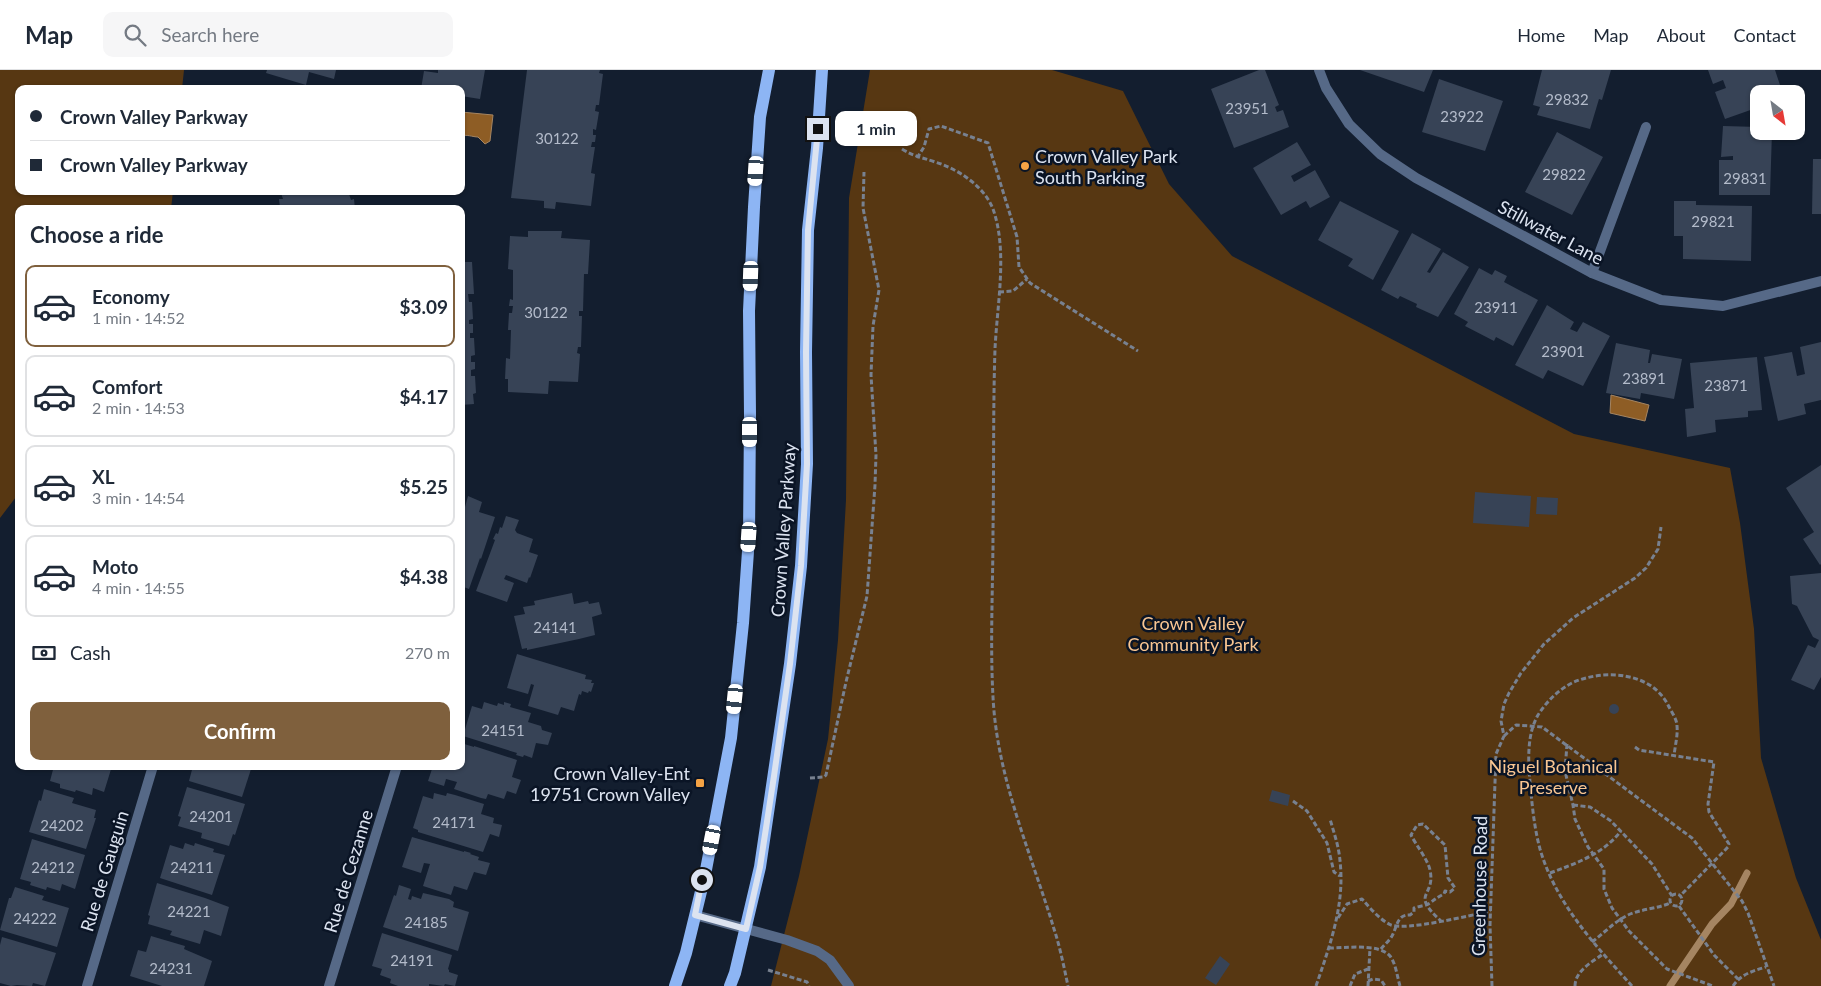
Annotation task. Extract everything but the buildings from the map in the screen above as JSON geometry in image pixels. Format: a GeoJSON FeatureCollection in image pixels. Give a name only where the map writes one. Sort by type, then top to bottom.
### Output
{"type":"FeatureCollection","features":[{"type":"Feature","properties":{"kind":"main road","name":"Crown Valley Parkway"},"geometry":{"type":"LineString","coordinates":[[675,986],[686,953],[695,915],[732,738],[749,537],[750,292],[760,117],[769,70]]}},
{"type":"Feature","properties":{"kind":"main road","name":"Crown Valley Parkway"},"geometry":{"type":"LineString","coordinates":[[730,986],[746,929],[760,867],[790,664],[801,566],[807,464],[808,230],[817,148],[822,70]]}},
{"type":"Feature","properties":{"kind":"street","name":"Stillwater Lane"},"geometry":{"type":"LineString","coordinates":[[1319,70],[1326,88],[1349,124],[1380,154],[1416,178],[1592,274],[1661,300],[1723,306],[1821,282]]}},
{"type":"Feature","properties":{"kind":"street"},"geometry":{"type":"LineString","coordinates":[[1592,274],[1646,127]]}},
{"type":"Feature","properties":{"kind":"street","name":"Rue de Gauguin"},"geometry":{"type":"LineString","coordinates":[[87,986],[152,770]]}},
{"type":"Feature","properties":{"kind":"street","name":"Rue de Cezanne"},"geometry":{"type":"LineString","coordinates":[[329,986],[396,770]]}},
{"type":"Feature","properties":{"kind":"street"},"geometry":{"type":"LineString","coordinates":[[695,915],[817,951],[830,960],[849,986]]}},
{"type":"Feature","properties":{"kind":"path"},"geometry":{"type":"LineString","coordinates":[[917,158],[924,147],[929,129],[941,126],[988,143],[1017,237],[1018,267],[1030,283],[1138,351]]}},
{"type":"Feature","properties":{"kind":"path"},"geometry":{"type":"LineString","coordinates":[[902,149],[917,158],[937,162],[964,176],[986,195],[993,208],[998,226],[1000,250],[995,350],[992,652],[994,714],[1004,770],[1013,805],[1055,931],[1068,986]]}},
{"type":"Feature","properties":{"kind":"path"},"geometry":{"type":"LineString","coordinates":[[810,778],[824,778],[826,775],[867,596],[876,455],[871,375],[873,326],[879,290],[863,208],[864,172]]}},
{"type":"Feature","properties":{"kind":"path"},"geometry":{"type":"LineString","coordinates":[[999,292],[1013,291],[1027,279]]}},
{"type":"Feature","properties":{"kind":"path","name":"Greenhouse Road"},"geometry":{"type":"LineString","coordinates":[[1492,986],[1491,910],[1496,754],[1504,736],[1501,721],[1507,698],[1514,683],[1533,656],[1554,634],[1573,618],[1635,578],[1646,568],[1658,549],[1661,527]]}},
{"type":"Feature","properties":{"kind":"path"},"geometry":{"type":"LineString","coordinates":[[1632,986],[1592,942],[1568,908],[1540,850],[1532,810],[1529,772],[1530,740],[1539,714],[1555,694],[1574,682],[1603,675],[1625,676],[1644,682],[1653,688],[1666,702],[1678,725],[1674,756]]}},
{"type":"Feature","properties":{"kind":"path"},"geometry":{"type":"LineString","coordinates":[[1504,736],[1516,725],[1542,727],[1692,838],[1742,901],[1774,986]]}},
{"type":"Feature","properties":{"kind":"path"},"geometry":{"type":"LineString","coordinates":[[1566,744],[1565,771],[1574,805],[1575,819],[1581,834],[1604,869],[1605,892],[1619,920],[1667,969],[1713,986]]}},
{"type":"Feature","properties":{"kind":"path"},"geometry":{"type":"LineString","coordinates":[[1635,747],[1639,750],[1714,762],[1708,812],[1729,844],[1680,896]]}},
{"type":"Feature","properties":{"kind":"path"},"geometry":{"type":"LineString","coordinates":[[1293,801],[1307,811],[1327,843],[1334,872],[1341,877]]}},
{"type":"Feature","properties":{"kind":"path"},"geometry":{"type":"LineString","coordinates":[[1574,805],[1590,807],[1611,821],[1621,831],[1652,864],[1672,896],[1670,903]]}},
{"type":"Feature","properties":{"kind":"path"},"geometry":{"type":"LineString","coordinates":[[1316,986],[1338,918],[1340,902],[1340,861],[1330,819]]}},
{"type":"Feature","properties":{"kind":"path"},"geometry":{"type":"LineString","coordinates":[[1380,949],[1391,937],[1399,918],[1410,915],[1414,912],[1414,908],[1426,904],[1430,903],[1433,899],[1444,894],[1444,891],[1450,892],[1455,888],[1448,878],[1445,845],[1423,824],[1418,825],[1411,835],[1430,870],[1424,900],[1426,904],[1441,921]]}},
{"type":"Feature","properties":{"kind":"path"},"geometry":{"type":"LineString","coordinates":[[1550,873],[1594,855],[1610,843],[1621,831]]}},
{"type":"Feature","properties":{"kind":"path"},"geometry":{"type":"LineString","coordinates":[[1672,896],[1676,894],[1680,896]]}},
{"type":"Feature","properties":{"kind":"path"},"geometry":{"type":"LineString","coordinates":[[1680,896],[1682,902],[1680,906],[1699,935],[1714,955],[1738,979]]}},
{"type":"Feature","properties":{"kind":"path"},"geometry":{"type":"LineString","coordinates":[[1338,918],[1347,904],[1362,899],[1384,921],[1397,926],[1441,921],[1491,910]]}},
{"type":"Feature","properties":{"kind":"path"},"geometry":{"type":"LineString","coordinates":[[1592,942],[1619,920],[1630,914],[1658,908],[1670,903]]}},
{"type":"Feature","properties":{"kind":"path"},"geometry":{"type":"LineString","coordinates":[[1670,903],[1674,906],[1680,906]]}},
{"type":"Feature","properties":{"kind":"path"},"geometry":{"type":"LineString","coordinates":[[1329,948],[1380,949],[1389,956],[1393,963],[1400,986]]}},
{"type":"Feature","properties":{"kind":"path"},"geometry":{"type":"LineString","coordinates":[[1368,986],[1370,948]]}},
{"type":"Feature","properties":{"kind":"path"},"geometry":{"type":"LineString","coordinates":[[1575,986],[1579,973],[1603,954]]}},
{"type":"Feature","properties":{"kind":"path"},"geometry":{"type":"LineString","coordinates":[[1733,986],[1738,979],[1752,971],[1766,967]]}},
{"type":"Feature","properties":{"kind":"path"},"geometry":{"type":"LineString","coordinates":[[1350,986],[1355,974],[1368,969]]}},
{"type":"Feature","properties":{"kind":"path"},"geometry":{"type":"LineString","coordinates":[[768,970],[807,982],[809,986]]}},
{"type":"Feature","properties":{"kind":"path"},"geometry":{"type":"LineString","coordinates":[[1368,980],[1381,980],[1385,986]]}},
{"type":"Feature","properties":{"kind":"green space"},"geometry":{"type":"Polygon","coordinates":[[[0,70],[184,70],[182,85],[15,85],[15,195],[173,195],[171,205],[15,205],[15,498],[0,518],[0,70]]]}},
{"type":"Feature","properties":{"kind":"green space","name":"Crown Valley Community Park"},"geometry":{"type":"Polygon","coordinates":[[[870,70],[1052,70],[1123,91],[1169,184],[1232,256],[1574,434],[1730,468],[1740,523],[1754,629],[1761,758],[1796,878],[1821,940],[1821,986],[771,986],[799,876],[828,739],[838,640],[846,500],[849,198],[870,70]]]}},
{"type":"Feature","properties":{"kind":"shaded area"},"geometry":{"type":"Polygon","coordinates":[[[465,112],[493,115],[490,141],[485,144],[478,137],[465,135],[465,112]]]}},
{"type":"Feature","properties":{"kind":"shaded area"},"geometry":{"type":"Polygon","coordinates":[[[1611,395],[1649,405],[1645,421],[1610,413],[1611,395]]]}},
{"type":"Feature","properties":{"kind":"waterway"},"geometry":{"type":"LineString","coordinates":[[1670,986],[1712,924],[1731,904],[1747,873]]}},
{"type":"Feature","properties":{"kind":"place","name":"Crown Valley Park South Parking"},"geometry":{"type":"Point","coordinates":[1025,166]}},
{"type":"Feature","properties":{"kind":"place","name":"Crown Valley-Ent 19751 Crown Valley"},"geometry":{"type":"Point","coordinates":[700,783]}},
{"type":"Feature","properties":{"kind":"route"},"geometry":{"type":"LineString","coordinates":[[702,880],[695,915],[746,929],[760,867],[774,776],[790,664],[801,566],[807,464],[808,230],[818,129]]}},
{"type":"Feature","properties":{"kind":"park label","name":"Niguel Botanical Preserve"},"geometry":{"type":"Point","coordinates":[1553,776]}}]}
